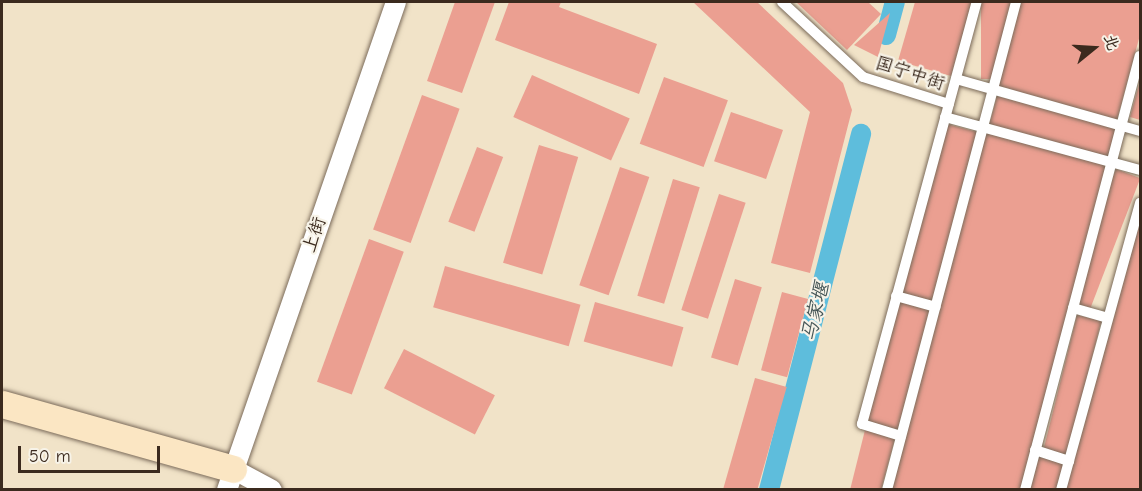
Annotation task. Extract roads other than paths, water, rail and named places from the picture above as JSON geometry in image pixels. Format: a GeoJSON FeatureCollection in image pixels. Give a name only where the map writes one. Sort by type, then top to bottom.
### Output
{"type":"FeatureCollection","features":[{"type":"Feature","properties":{"kind":"street","name":"上街"},"geometry":{"type":"LineString","coordinates":[[230,479],[396,2]]}},
{"type":"Feature","properties":{"kind":"street"},"geometry":{"type":"LineString","coordinates":[[2,404],[230,479],[272,489]]}},
{"type":"Feature","properties":{"kind":"lane","name":"国宁中街"},"geometry":{"type":"LineString","coordinates":[[782,2],[863,77],[949,104]]}},
{"type":"Feature","properties":{"kind":"lane"},"geometry":{"type":"LineString","coordinates":[[901,436],[862,424],[977,2]]}},
{"type":"Feature","properties":{"kind":"lane"},"geometry":{"type":"LineString","coordinates":[[887,489],[1016,2]]}},
{"type":"Feature","properties":{"kind":"lane"},"geometry":{"type":"LineString","coordinates":[[1025,489],[1140,56]]}},
{"type":"Feature","properties":{"kind":"lane"},"geometry":{"type":"LineString","coordinates":[[956,79],[1140,131]]}},
{"type":"Feature","properties":{"kind":"lane"},"geometry":{"type":"LineString","coordinates":[[945,117],[1140,170]]}},
{"type":"Feature","properties":{"kind":"lane"},"geometry":{"type":"LineString","coordinates":[[1061,489],[1140,202]]}},
{"type":"Feature","properties":{"kind":"lane"},"geometry":{"type":"LineString","coordinates":[[896,296],[936,307]]}},
{"type":"Feature","properties":{"kind":"lane"},"geometry":{"type":"LineString","coordinates":[[1073,308],[1108,318]]}},
{"type":"Feature","properties":{"kind":"lane"},"geometry":{"type":"LineString","coordinates":[[1035,450],[1069,460]]}},
{"type":"Feature","properties":{"kind":"waterway","name":"马家堰"},"geometry":{"type":"LineString","coordinates":[[886,35],[895,2]]}},
{"type":"Feature","properties":{"kind":"waterway","name":"马家堰"},"geometry":{"type":"LineString","coordinates":[[769,490],[861,134]]}}]}
